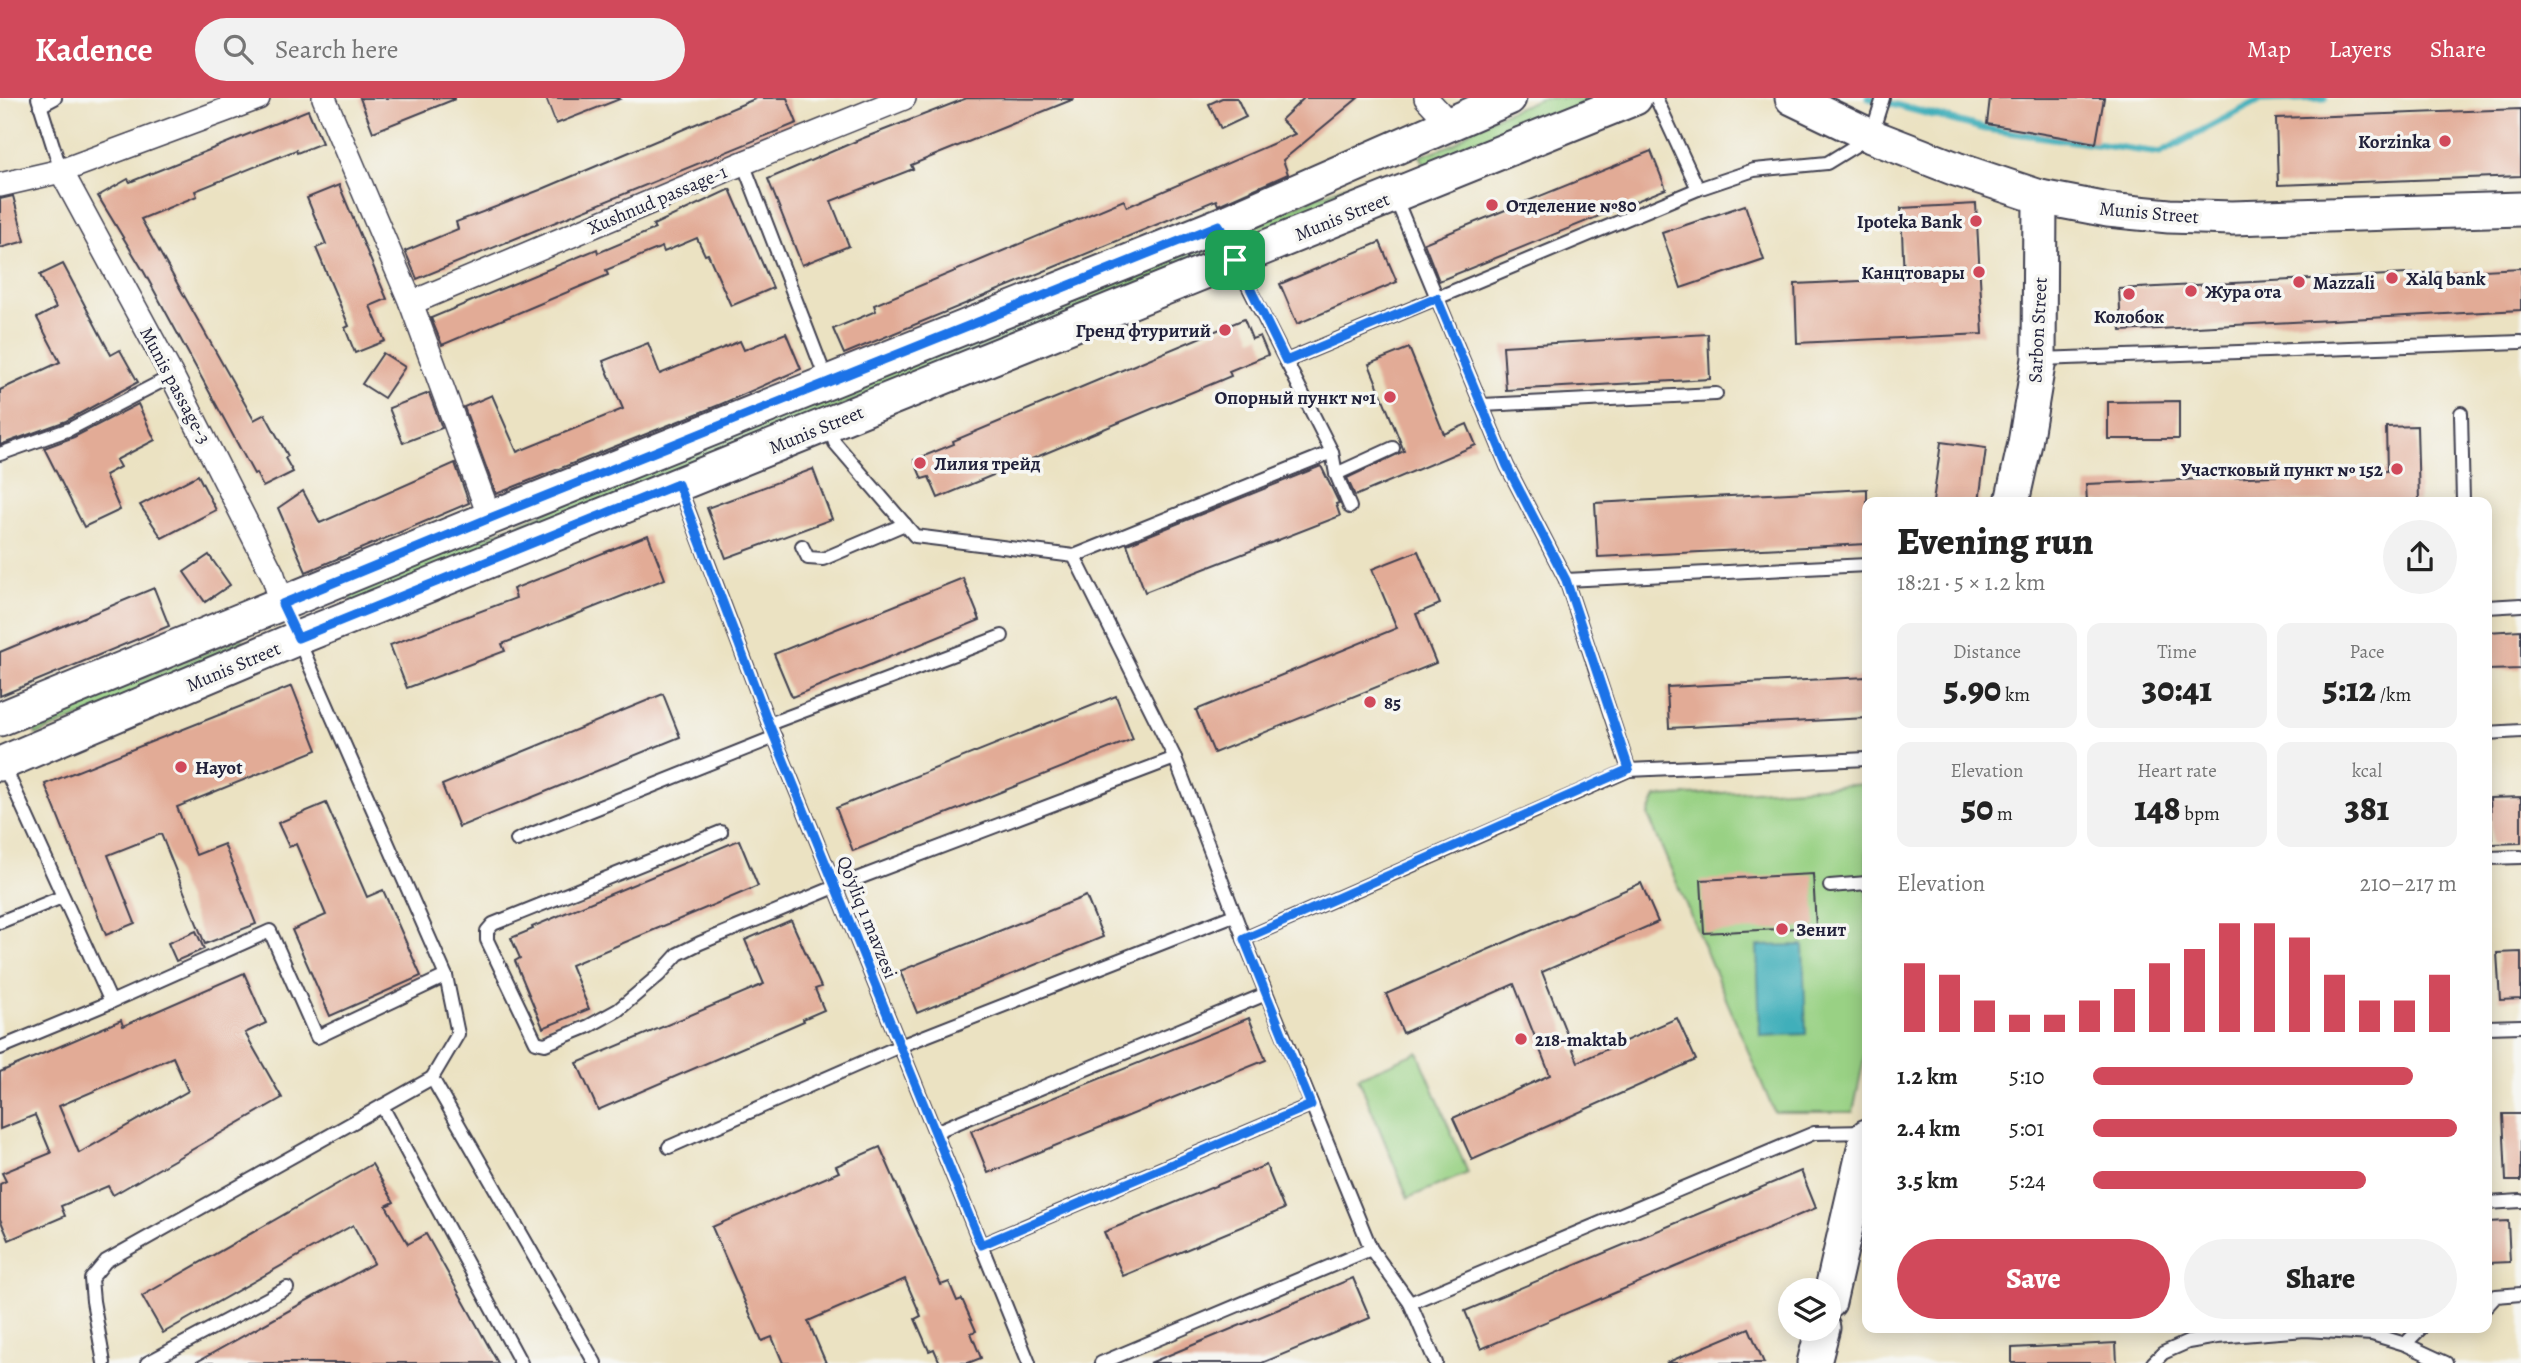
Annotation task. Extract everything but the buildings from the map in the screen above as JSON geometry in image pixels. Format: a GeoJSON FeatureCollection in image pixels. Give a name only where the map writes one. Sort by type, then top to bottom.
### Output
{"type":"FeatureCollection","features":[{"type":"Feature","properties":{"kind":"street"},"geometry":{"type":"LineString","coordinates":[[0,186],[61,171],[258,98]]}},
{"type":"Feature","properties":{"kind":"street"},"geometry":{"type":"LineString","coordinates":[[324,98],[411,303],[490,518]]}},
{"type":"Feature","properties":{"kind":"street","name":"Xushnud passage-1"},"geometry":{"type":"LineString","coordinates":[[411,303],[904,98]]}},
{"type":"Feature","properties":{"kind":"street"},"geometry":{"type":"LineString","coordinates":[[1426,98],[1449,124]]}},
{"type":"Feature","properties":{"kind":"street","name":"Munis Street"},"geometry":{"type":"LineString","coordinates":[[3,718],[490,518],[1219,225],[1509,98]]}},
{"type":"Feature","properties":{"kind":"street","name":"Munis Street"},"geometry":{"type":"LineString","coordinates":[[8,760],[298,638],[1634,98]]}},
{"type":"Feature","properties":{"kind":"street","name":"Munis Street"},"geometry":{"type":"LineString","coordinates":[[1792,99],[1871,136],[1956,169],[2040,197],[2132,212],[2219,218],[2296,218],[2521,209]]}},
{"type":"Feature","properties":{"kind":"street"},"geometry":{"type":"LineString","coordinates":[[1392,148],[1401,191]]}},
{"type":"Feature","properties":{"kind":"street","name":"Munis passage-3"},"geometry":{"type":"LineString","coordinates":[[61,171],[172,376],[273,575],[282,604]]}},
{"type":"Feature","properties":{"kind":"street","name":"Sarbon Street"},"geometry":{"type":"LineString","coordinates":[[2013,497],[2039,359],[2040,197]]}},
{"type":"Feature","properties":{"kind":"street"},"geometry":{"type":"LineString","coordinates":[[1219,225],[1235,260]]}},
{"type":"Feature","properties":{"kind":"street"},"geometry":{"type":"LineString","coordinates":[[282,604],[298,638]]}},
{"type":"Feature","properties":{"kind":"street"},"geometry":{"type":"LineString","coordinates":[[3,718],[8,760]]}},
{"type":"Feature","properties":{"kind":"street"},"geometry":{"type":"LineString","coordinates":[[1834,1278],[1862,1156]]}},
{"type":"Feature","properties":{"kind":"street"},"geometry":{"type":"LineString","coordinates":[[1814,1363],[1819,1341]]}},
{"type":"Feature","properties":{"kind":"lane"},"geometry":{"type":"LineString","coordinates":[[55,98],[39,102],[61,171]]}},
{"type":"Feature","properties":{"kind":"lane"},"geometry":{"type":"LineString","coordinates":[[1656,98],[1698,189]]}},
{"type":"Feature","properties":{"kind":"lane"},"geometry":{"type":"LineString","coordinates":[[1286,361],[1698,189],[1754,170],[1827,163],[1871,136],[1884,98]]}},
{"type":"Feature","properties":{"kind":"lane"},"geometry":{"type":"LineString","coordinates":[[743,163],[828,383]]}},
{"type":"Feature","properties":{"kind":"lane"},"geometry":{"type":"LineString","coordinates":[[1401,191],[1437,298],[1507,466],[1566,580],[1629,769]]}},
{"type":"Feature","properties":{"kind":"lane"},"geometry":{"type":"LineString","coordinates":[[1235,260],[1332,452],[1336,474],[1350,507]]}},
{"type":"Feature","properties":{"kind":"lane"},"geometry":{"type":"LineString","coordinates":[[2039,359],[2521,342]]}},
{"type":"Feature","properties":{"kind":"lane"},"geometry":{"type":"LineString","coordinates":[[0,454],[70,429],[172,376]]}},
{"type":"Feature","properties":{"kind":"lane"},"geometry":{"type":"LineString","coordinates":[[1482,405],[1716,394]]}},
{"type":"Feature","properties":{"kind":"lane"},"geometry":{"type":"LineString","coordinates":[[2461,413],[2463,497]]}},
{"type":"Feature","properties":{"kind":"lane"},"geometry":{"type":"LineString","coordinates":[[828,424],[835,443],[915,536],[1074,556],[1332,452]]}},
{"type":"Feature","properties":{"kind":"lane"},"geometry":{"type":"LineString","coordinates":[[1336,474],[1393,448]]}},
{"type":"Feature","properties":{"kind":"lane","name":"Qo'yliq 1 mavzesi"},"geometry":{"type":"LineString","coordinates":[[678,484],[769,724],[1029,1363]]}},
{"type":"Feature","properties":{"kind":"lane"},"geometry":{"type":"LineString","coordinates":[[802,546],[808,558],[823,559],[905,524]]}},
{"type":"Feature","properties":{"kind":"lane"},"geometry":{"type":"LineString","coordinates":[[1074,556],[1175,758],[1234,915],[1371,1249],[1410,1303],[1436,1363]]}},
{"type":"Feature","properties":{"kind":"lane"},"geometry":{"type":"LineString","coordinates":[[1566,580],[1862,565]]}},
{"type":"Feature","properties":{"kind":"lane"},"geometry":{"type":"LineString","coordinates":[[2492,607],[2521,606]]}},
{"type":"Feature","properties":{"kind":"lane"},"geometry":{"type":"LineString","coordinates":[[769,724],[1002,636]]}},
{"type":"Feature","properties":{"kind":"lane"},"geometry":{"type":"LineString","coordinates":[[104,1363],[93,1301],[92,1279],[106,1261],[432,1078],[458,1034],[446,976],[298,638]]}},
{"type":"Feature","properties":{"kind":"lane"},"geometry":{"type":"LineString","coordinates":[[2492,733],[2521,731]]}},
{"type":"Feature","properties":{"kind":"lane"},"geometry":{"type":"LineString","coordinates":[[517,840],[775,737]]}},
{"type":"Feature","properties":{"kind":"lane"},"geometry":{"type":"LineString","coordinates":[[721,832],[493,924],[487,931],[487,940],[536,1042],[545,1044],[589,1026],[618,1010],[659,975],[678,954],[689,948],[835,887],[1175,758]]}},
{"type":"Feature","properties":{"kind":"lane"},"geometry":{"type":"LineString","coordinates":[[1244,939],[1629,769],[1862,759]]}},
{"type":"Feature","properties":{"kind":"lane"},"geometry":{"type":"LineString","coordinates":[[8,760],[62,897],[111,1002]]}},
{"type":"Feature","properties":{"kind":"lane"},"geometry":{"type":"LineString","coordinates":[[2492,858],[2521,857]]}},
{"type":"Feature","properties":{"kind":"lane"},"geometry":{"type":"LineString","coordinates":[[1830,886],[1862,883]]}},
{"type":"Feature","properties":{"kind":"lane"},"geometry":{"type":"LineString","coordinates":[[0,922],[62,897]]}},
{"type":"Feature","properties":{"kind":"lane"},"geometry":{"type":"LineString","coordinates":[[669,1147],[900,1046],[1234,915]]}},
{"type":"Feature","properties":{"kind":"lane"},"geometry":{"type":"LineString","coordinates":[[0,1048],[270,931],[317,1037],[446,976]]}},
{"type":"Feature","properties":{"kind":"lane"},"geometry":{"type":"LineString","coordinates":[[935,1132],[1266,994]]}},
{"type":"Feature","properties":{"kind":"lane"},"geometry":{"type":"LineString","coordinates":[[2492,1027],[2521,1026]]}},
{"type":"Feature","properties":{"kind":"lane"},"geometry":{"type":"LineString","coordinates":[[432,1078],[595,1363]]}},
{"type":"Feature","properties":{"kind":"lane"},"geometry":{"type":"LineString","coordinates":[[981,1245],[1311,1105]]}},
{"type":"Feature","properties":{"kind":"lane"},"geometry":{"type":"LineString","coordinates":[[382,1106],[521,1363]]}},
{"type":"Feature","properties":{"kind":"lane"},"geometry":{"type":"LineString","coordinates":[[1410,1303],[1814,1133],[1862,1134]]}},
{"type":"Feature","properties":{"kind":"lane"},"geometry":{"type":"LineString","coordinates":[[2492,1203],[2521,1200]]}},
{"type":"Feature","properties":{"kind":"lane"},"geometry":{"type":"LineString","coordinates":[[1101,1363],[1371,1249]]}},
{"type":"Feature","properties":{"kind":"lane"},"geometry":{"type":"LineString","coordinates":[[147,1363],[287,1288]]}},
{"type":"Feature","properties":{"kind":"lane"},"geometry":{"type":"LineString","coordinates":[[2492,1300],[2496,1296],[2521,1294]]}},
{"type":"Feature","properties":{"kind":"lane"},"geometry":{"type":"LineString","coordinates":[[2153,1363],[2163,1353],[2188,1342],[2267,1333]]}},
{"type":"Feature","properties":{"kind":"lane"},"geometry":{"type":"LineString","coordinates":[[2355,1333],[2372,1334],[2405,1344],[2446,1363]]}},
{"type":"Feature","properties":{"kind":"lane"},"geometry":{"type":"LineString","coordinates":[[2405,1344],[2416,1333]]}},
{"type":"Feature","properties":{"kind":"green space"},"geometry":{"type":"Polygon","coordinates":[[[1541,98],[1609,98],[1428,169],[1420,156],[1454,144],[1478,124],[1541,98]]]}},
{"type":"Feature","properties":{"kind":"green space"},"geometry":{"type":"Polygon","coordinates":[[[1364,178],[1370,192],[1241,244],[1236,230],[1364,178]]]}},
{"type":"Feature","properties":{"kind":"green space"},"geometry":{"type":"Polygon","coordinates":[[[1206,242],[1212,256],[353,604],[348,593],[1206,242]]]}},
{"type":"Feature","properties":{"kind":"green space"},"geometry":{"type":"Polygon","coordinates":[[[242,638],[246,649],[36,735],[32,723],[242,638]]]}},
{"type":"Feature","properties":{"kind":"green space","name":"Зенит"},"geometry":{"type":"Polygon","coordinates":[[[1862,784],[1862,1068],[1853,1112],[1774,1112],[1648,815],[1656,797],[1862,784]]]}},
{"type":"Feature","properties":{"kind":"green space"},"geometry":{"type":"Polygon","coordinates":[[[1418,1052],[1468,1173],[1408,1198],[1358,1077],[1418,1052]]]}},
{"type":"Feature","properties":{"kind":"water"},"geometry":{"type":"Polygon","coordinates":[[[1803,945],[1806,1034],[1760,1036],[1757,946],[1803,945]]]}},
{"type":"Feature","properties":{"kind":"waterway"},"geometry":{"type":"LineString","coordinates":[[1869,98],[1986,129],[2160,153],[2260,100],[2325,98]]}},
{"type":"Feature","properties":{"kind":"place","name":"Korzinka"},"geometry":{"type":"Point","coordinates":[2445,141]}},
{"type":"Feature","properties":{"kind":"place","name":"Отделение №80"},"geometry":{"type":"Point","coordinates":[1492,205]}},
{"type":"Feature","properties":{"kind":"place","name":"Ipoteka Bank"},"geometry":{"type":"Point","coordinates":[1976,221]}},
{"type":"Feature","properties":{"kind":"place","name":"Канцтовары"},"geometry":{"type":"Point","coordinates":[1979,272]}},
{"type":"Feature","properties":{"kind":"place","name":"Xalq bank"},"geometry":{"type":"Point","coordinates":[2392,278]}},
{"type":"Feature","properties":{"kind":"place","name":"Mazzali"},"geometry":{"type":"Point","coordinates":[2299,282]}},
{"type":"Feature","properties":{"kind":"place","name":"Жура ота"},"geometry":{"type":"Point","coordinates":[2191,291]}},
{"type":"Feature","properties":{"kind":"place","name":"Колобок"},"geometry":{"type":"Point","coordinates":[2129,294]}},
{"type":"Feature","properties":{"kind":"place","name":"Гренд фтуритий"},"geometry":{"type":"Point","coordinates":[1225,330]}},
{"type":"Feature","properties":{"kind":"place","name":"Опорный пункт №1"},"geometry":{"type":"Point","coordinates":[1390,397]}},
{"type":"Feature","properties":{"kind":"place","name":"Лилия трейд"},"geometry":{"type":"Point","coordinates":[920,463]}},
{"type":"Feature","properties":{"kind":"place","name":"Участковый пункт № 152"},"geometry":{"type":"Point","coordinates":[2397,469]}},
{"type":"Feature","properties":{"kind":"place","name":"85"},"geometry":{"type":"Point","coordinates":[1370,702]}},
{"type":"Feature","properties":{"kind":"place","name":"Hayot"},"geometry":{"type":"Point","coordinates":[181,767]}},
{"type":"Feature","properties":{"kind":"place","name":"Зенит"},"geometry":{"type":"Point","coordinates":[1782,929]}},
{"type":"Feature","properties":{"kind":"place","name":"218-maktab"},"geometry":{"type":"Point","coordinates":[1521,1039]}},
{"type":"Feature","properties":{"kind":"route"},"geometry":{"type":"LineString","coordinates":[[1219,225],[1235,260],[1286,361],[1437,298],[1507,466],[1566,580],[1629,769],[1244,939],[1311,1105],[981,1245],[769,724],[678,484],[298,638],[282,604],[1219,225]]}}]}
